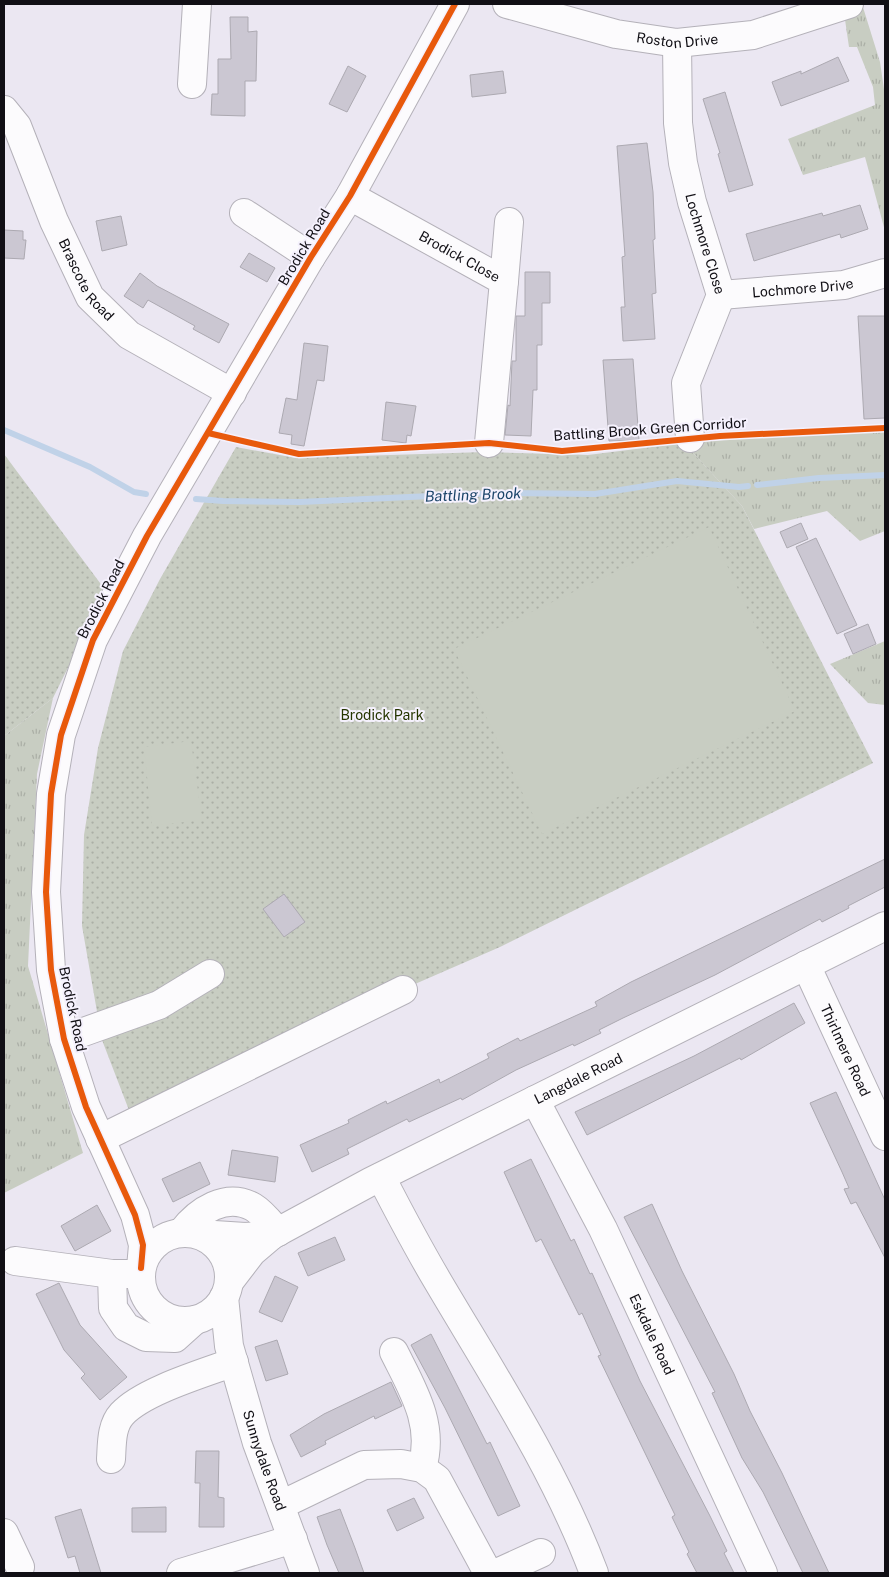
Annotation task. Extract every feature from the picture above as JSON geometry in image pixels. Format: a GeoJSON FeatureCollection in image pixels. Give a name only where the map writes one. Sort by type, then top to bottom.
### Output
{"type":"FeatureCollection","features":[{"type":"Feature","properties":{"kind":"street"},"geometry":{"type":"LineString","coordinates":[[192,84],[197,4]]}},
{"type":"Feature","properties":{"kind":"street","name":"Brodick Road"},"geometry":{"type":"LineString","coordinates":[[141,1271],[143,1245],[134,1215],[86,1108],[64,1039],[51,970],[46,892],[51,794],[61,735],[93,640],[147,536],[311,257],[350,196],[455,4]]}},
{"type":"Feature","properties":{"kind":"street","name":"Roston Drive"},"geometry":{"type":"LineString","coordinates":[[507,4],[616,34],[677,43],[753,35],[849,4]]}},
{"type":"Feature","properties":{"kind":"street","name":"Lochmore Close"},"geometry":{"type":"LineString","coordinates":[[677,43],[678,123],[684,163],[692,202],[721,295],[686,383],[690,438]]}},
{"type":"Feature","properties":{"kind":"street","name":"Brascote Road"},"geometry":{"type":"LineString","coordinates":[[4,110],[17,126],[54,221],[90,297],[128,335],[232,393]]}},
{"type":"Feature","properties":{"kind":"street","name":"Brodick Close"},"geometry":{"type":"LineString","coordinates":[[350,196],[504,281],[489,443]]}},
{"type":"Feature","properties":{"kind":"street"},"geometry":{"type":"LineString","coordinates":[[244,213],[311,257]]}},
{"type":"Feature","properties":{"kind":"street"},"geometry":{"type":"LineString","coordinates":[[504,281],[509,222]]}},
{"type":"Feature","properties":{"kind":"street","name":"Lochmore Drive"},"geometry":{"type":"LineString","coordinates":[[721,295],[844,285],[885,273]]}},
{"type":"Feature","properties":{"kind":"street","name":"Langdale Road"},"geometry":{"type":"LineString","coordinates":[[226,1290],[252,1252],[275,1234],[381,1177],[885,926]]}},
{"type":"Feature","properties":{"kind":"street","name":"Thirlmere Road"},"geometry":{"type":"LineString","coordinates":[[806,965],[885,1136]]}},
{"type":"Feature","properties":{"kind":"street"},"geometry":{"type":"LineString","coordinates":[[64,1039],[158,1005],[210,974]]}},
{"type":"Feature","properties":{"kind":"street"},"geometry":{"type":"LineString","coordinates":[[100,1139],[403,990]]}},
{"type":"Feature","properties":{"kind":"street","name":"Eskdale Road"},"geometry":{"type":"LineString","coordinates":[[536,1100],[603,1229],[763,1573]]}},
{"type":"Feature","properties":{"kind":"street"},"geometry":{"type":"LineString","coordinates":[[381,1177],[413,1239],[517,1413],[553,1481],[594,1573]]}},
{"type":"Feature","properties":{"kind":"street","name":"Brodick Road"},"geometry":{"type":"LineString","coordinates":[[134,1215],[148,1231],[181,1235]]}},
{"type":"Feature","properties":{"kind":"street","name":"Langdale Road"},"geometry":{"type":"LineString","coordinates":[[181,1235],[275,1234]]}},
{"type":"Feature","properties":{"kind":"street"},"geometry":{"type":"LineString","coordinates":[[112,1274],[114,1308],[126,1327],[146,1337],[175,1338],[217,1307],[226,1290],[229,1270],[224,1255],[212,1242],[181,1235],[147,1254],[141,1271],[141,1282],[146,1297],[151,1305],[163,1315],[179,1320],[200,1318]]}},
{"type":"Feature","properties":{"kind":"street"},"geometry":{"type":"LineString","coordinates":[[14,1261],[112,1274],[141,1271]]}},
{"type":"Feature","properties":{"kind":"street","name":"Sunnydale Road"},"geometry":{"type":"LineString","coordinates":[[226,1290],[232,1354],[257,1443],[305,1573]]}},
{"type":"Feature","properties":{"kind":"street","name":"Sunnydale Road"},"geometry":{"type":"LineString","coordinates":[[200,1318],[232,1354]]}},
{"type":"Feature","properties":{"kind":"street"},"geometry":{"type":"LineString","coordinates":[[394,1352],[425,1418],[426,1457],[422,1468]]}},
{"type":"Feature","properties":{"kind":"street"},"geometry":{"type":"LineString","coordinates":[[111,1458],[112,1434],[120,1415],[138,1400],[232,1354]]}},
{"type":"Feature","properties":{"kind":"street"},"geometry":{"type":"LineString","coordinates":[[281,1504],[364,1465],[401,1464],[422,1468],[437,1480],[488,1573]]}},
{"type":"Feature","properties":{"kind":"street"},"geometry":{"type":"LineString","coordinates":[[4,1533],[20,1567]]}},
{"type":"Feature","properties":{"kind":"street"},"geometry":{"type":"LineString","coordinates":[[181,1573],[293,1539]]}},
{"type":"Feature","properties":{"kind":"street"},"geometry":{"type":"LineString","coordinates":[[497,1573],[541,1553]]}},
{"type":"Feature","properties":{"kind":"green space"},"geometry":{"type":"Polygon","coordinates":[[[862,4],[880,62],[885,96],[885,231],[865,157],[803,175],[788,139],[875,105],[873,87],[857,47],[849,47],[843,6],[862,4]]]}},
{"type":"Feature","properties":{"kind":"green space"},"geometry":{"type":"Polygon","coordinates":[[[885,428],[885,531],[860,541],[827,511],[754,529],[742,506],[684,443],[885,428]]]}},
{"type":"Feature","properties":{"kind":"green space","name":"Brodick Park"},"geometry":{"type":"Polygon","coordinates":[[[684,443],[742,506],[873,763],[500,947],[314,1028],[132,1118],[102,1040],[82,926],[84,835],[98,748],[123,651],[160,579],[236,447],[296,458],[485,452],[588,455],[684,443]]]}},
{"type":"Feature","properties":{"kind":"green space"},"geometry":{"type":"Polygon","coordinates":[[[4,454],[106,591],[53,698],[4,736],[4,454]]]}},
{"type":"Feature","properties":{"kind":"green space"},"geometry":{"type":"Polygon","coordinates":[[[709,527],[795,711],[542,834],[454,649],[709,527]]]}},
{"type":"Feature","properties":{"kind":"green space"},"geometry":{"type":"Polygon","coordinates":[[[885,641],[885,705],[868,703],[830,664],[885,641]]]}},
{"type":"Feature","properties":{"kind":"green space"},"geometry":{"type":"Polygon","coordinates":[[[53,698],[37,774],[28,966],[83,1153],[4,1193],[4,736],[53,698]]]}},
{"type":"Feature","properties":{"kind":"green space"},"geometry":{"type":"Polygon","coordinates":[[[191,741],[202,820],[152,826],[144,747],[191,741]]]}},
{"type":"Feature","properties":{"kind":"building"},"geometry":{"type":"Polygon","coordinates":[[[230,17],[248,17],[248,32],[257,31],[256,81],[245,81],[245,116],[211,115],[212,94],[218,94],[218,59],[231,59],[230,17]]]}},
{"type":"Feature","properties":{"kind":"building"},"geometry":{"type":"Polygon","coordinates":[[[838,57],[849,81],[781,106],[772,82],[801,71],[801,74],[838,57]]]}},
{"type":"Feature","properties":{"kind":"building"},"geometry":{"type":"Polygon","coordinates":[[[348,66],[366,76],[347,112],[329,104],[348,66]]]}},
{"type":"Feature","properties":{"kind":"building"},"geometry":{"type":"Polygon","coordinates":[[[503,71],[506,93],[472,97],[470,75],[503,71]]]}},
{"type":"Feature","properties":{"kind":"building"},"geometry":{"type":"Polygon","coordinates":[[[725,92],[753,185],[729,192],[718,154],[720,153],[703,99],[725,92]]]}},
{"type":"Feature","properties":{"kind":"building"},"geometry":{"type":"Polygon","coordinates":[[[647,143],[653,192],[655,239],[653,240],[656,293],[652,294],[655,339],[623,341],[621,307],[625,307],[622,257],[625,256],[617,146],[647,143]]]}},
{"type":"Feature","properties":{"kind":"building"},"geometry":{"type":"Polygon","coordinates":[[[860,205],[868,229],[841,238],[840,234],[754,261],[746,234],[822,213],[823,216],[860,205]]]}},
{"type":"Feature","properties":{"kind":"building"},"geometry":{"type":"Polygon","coordinates":[[[121,216],[127,245],[102,251],[96,221],[121,216]]]}},
{"type":"Feature","properties":{"kind":"building"},"geometry":{"type":"Polygon","coordinates":[[[4,230],[23,231],[23,240],[26,240],[24,259],[4,258],[4,230]]]}},
{"type":"Feature","properties":{"kind":"building"},"geometry":{"type":"Polygon","coordinates":[[[249,253],[275,268],[267,282],[240,267],[249,253]]]}},
{"type":"Feature","properties":{"kind":"building"},"geometry":{"type":"Polygon","coordinates":[[[525,272],[550,272],[550,303],[542,303],[542,345],[537,345],[537,390],[533,390],[531,436],[505,435],[508,405],[510,406],[512,361],[516,361],[516,316],[525,316],[525,272]]]}},
{"type":"Feature","properties":{"kind":"building"},"geometry":{"type":"Polygon","coordinates":[[[140,273],[157,286],[229,324],[219,343],[193,329],[195,326],[148,300],[143,308],[124,296],[140,273]]]}},
{"type":"Feature","properties":{"kind":"building"},"geometry":{"type":"Polygon","coordinates":[[[858,316],[885,316],[885,418],[864,419],[858,316]]]}},
{"type":"Feature","properties":{"kind":"building"},"geometry":{"type":"Polygon","coordinates":[[[304,343],[328,346],[324,381],[317,380],[304,446],[291,444],[292,435],[279,433],[286,398],[297,400],[304,343]]]}},
{"type":"Feature","properties":{"kind":"building"},"geometry":{"type":"Polygon","coordinates":[[[633,359],[639,440],[609,441],[603,360],[633,359]]]}},
{"type":"Feature","properties":{"kind":"building"},"geometry":{"type":"Polygon","coordinates":[[[386,402],[416,406],[411,436],[407,435],[406,443],[382,440],[386,402]]]}},
{"type":"Feature","properties":{"kind":"building"},"geometry":{"type":"Polygon","coordinates":[[[801,523],[808,539],[787,548],[780,532],[801,523]]]}},
{"type":"Feature","properties":{"kind":"building"},"geometry":{"type":"Polygon","coordinates":[[[816,538],[857,625],[837,634],[796,547],[816,538]]]}},
{"type":"Feature","properties":{"kind":"building"},"geometry":{"type":"Polygon","coordinates":[[[868,624],[876,644],[853,654],[844,634],[868,624]]]}},
{"type":"Feature","properties":{"kind":"building"},"geometry":{"type":"Polygon","coordinates":[[[885,859],[885,887],[848,906],[849,908],[822,922],[820,919],[715,975],[599,1030],[601,1033],[516,1070],[462,1100],[461,1098],[409,1122],[407,1119],[347,1149],[349,1154],[312,1172],[300,1145],[349,1123],[348,1120],[386,1101],[387,1104],[439,1079],[440,1083],[489,1058],[487,1054],[518,1038],[520,1041],[597,1006],[595,1002],[631,982],[885,859]]]}},
{"type":"Feature","properties":{"kind":"building"},"geometry":{"type":"Polygon","coordinates":[[[284,894],[305,922],[284,937],[263,909],[284,894]]]}},
{"type":"Feature","properties":{"kind":"building"},"geometry":{"type":"Polygon","coordinates":[[[794,1003],[805,1023],[741,1060],[740,1058],[587,1135],[575,1112],[694,1056],[794,1003]]]}},
{"type":"Feature","properties":{"kind":"building"},"geometry":{"type":"Polygon","coordinates":[[[836,1092],[885,1200],[885,1258],[856,1202],[851,1204],[844,1189],[849,1188],[810,1103],[836,1092]]]}},
{"type":"Feature","properties":{"kind":"building"},"geometry":{"type":"Polygon","coordinates":[[[232,1150],[278,1157],[275,1182],[228,1175],[232,1150]]]}},
{"type":"Feature","properties":{"kind":"building"},"geometry":{"type":"Polygon","coordinates":[[[531,1159],[571,1241],[574,1239],[590,1274],[592,1273],[640,1381],[727,1551],[724,1553],[734,1573],[697,1573],[687,1554],[689,1552],[672,1517],[675,1515],[598,1356],[601,1355],[582,1313],[579,1315],[541,1239],[536,1242],[504,1172],[531,1159]]]}},
{"type":"Feature","properties":{"kind":"building"},"geometry":{"type":"Polygon","coordinates":[[[200,1162],[210,1184],[173,1202],[162,1179],[200,1162]]]}},
{"type":"Feature","properties":{"kind":"building"},"geometry":{"type":"Polygon","coordinates":[[[652,1204],[682,1271],[734,1374],[750,1411],[782,1473],[829,1573],[803,1573],[763,1492],[742,1458],[712,1393],[715,1392],[624,1217],[652,1204]]]}},
{"type":"Feature","properties":{"kind":"building"},"geometry":{"type":"Polygon","coordinates":[[[97,1205],[111,1231],[75,1251],[61,1226],[97,1205]]]}},
{"type":"Feature","properties":{"kind":"building"},"geometry":{"type":"Polygon","coordinates":[[[335,1237],[345,1260],[308,1276],[298,1253],[335,1237]]]}},
{"type":"Feature","properties":{"kind":"building"},"geometry":{"type":"Polygon","coordinates":[[[275,1276],[298,1287],[282,1322],[259,1312],[275,1276]]]}},
{"type":"Feature","properties":{"kind":"building"},"geometry":{"type":"Polygon","coordinates":[[[59,1283],[80,1325],[127,1377],[100,1400],[81,1378],[85,1374],[64,1350],[36,1294],[59,1283]]]}},
{"type":"Feature","properties":{"kind":"building"},"geometry":{"type":"Polygon","coordinates":[[[431,1334],[487,1444],[490,1442],[520,1506],[498,1516],[445,1408],[411,1345],[431,1334]]]}},
{"type":"Feature","properties":{"kind":"building"},"geometry":{"type":"Polygon","coordinates":[[[277,1340],[288,1374],[266,1381],[255,1347],[277,1340]]]}},
{"type":"Feature","properties":{"kind":"building"},"geometry":{"type":"Polygon","coordinates":[[[391,1382],[402,1406],[375,1419],[374,1416],[325,1441],[326,1444],[301,1457],[290,1435],[324,1414],[391,1382]]]}},
{"type":"Feature","properties":{"kind":"building"},"geometry":{"type":"Polygon","coordinates":[[[196,1451],[219,1451],[218,1497],[224,1498],[224,1527],[199,1527],[200,1483],[195,1483],[196,1451]]]}},
{"type":"Feature","properties":{"kind":"building"},"geometry":{"type":"Polygon","coordinates":[[[414,1498],[424,1518],[397,1531],[387,1510],[414,1498]]]}},
{"type":"Feature","properties":{"kind":"building"},"geometry":{"type":"Polygon","coordinates":[[[166,1507],[166,1532],[132,1532],[132,1508],[166,1507]]]}},
{"type":"Feature","properties":{"kind":"building"},"geometry":{"type":"Polygon","coordinates":[[[81,1509],[101,1573],[80,1573],[75,1556],[68,1558],[55,1517],[81,1509]]]}},
{"type":"Feature","properties":{"kind":"building"},"geometry":{"type":"Polygon","coordinates":[[[340,1509],[364,1573],[339,1573],[327,1545],[317,1517],[340,1509]]]}},
{"type":"Feature","properties":{"kind":"waterway","name":"Battling Brook"},"geometry":{"type":"LineString","coordinates":[[4,430],[90,467],[134,492],[146,494]]}},
{"type":"Feature","properties":{"kind":"waterway","name":"Battling Brook"},"geometry":{"type":"LineString","coordinates":[[757,485],[819,478],[885,475]]}},
{"type":"Feature","properties":{"kind":"waterway","name":"Battling Brook"},"geometry":{"type":"LineString","coordinates":[[196,499],[300,502],[497,493],[595,494],[677,481],[739,487],[748,486]]}},
{"type":"Feature","properties":{"kind":"cycle path"},"geometry":{"type":"LineString","coordinates":[[141,1268],[143,1245],[135,1215],[86,1107],[64,1039],[51,970],[46,892],[51,794],[61,735],[93,640],[147,536],[311,257],[350,196],[455,4]]}},
{"type":"Feature","properties":{"kind":"cycle path","name":"Battling Brook Green Corridor"},"geometry":{"type":"LineString","coordinates":[[208,433],[299,454],[489,443],[562,451],[720,436],[885,428]]}}]}
